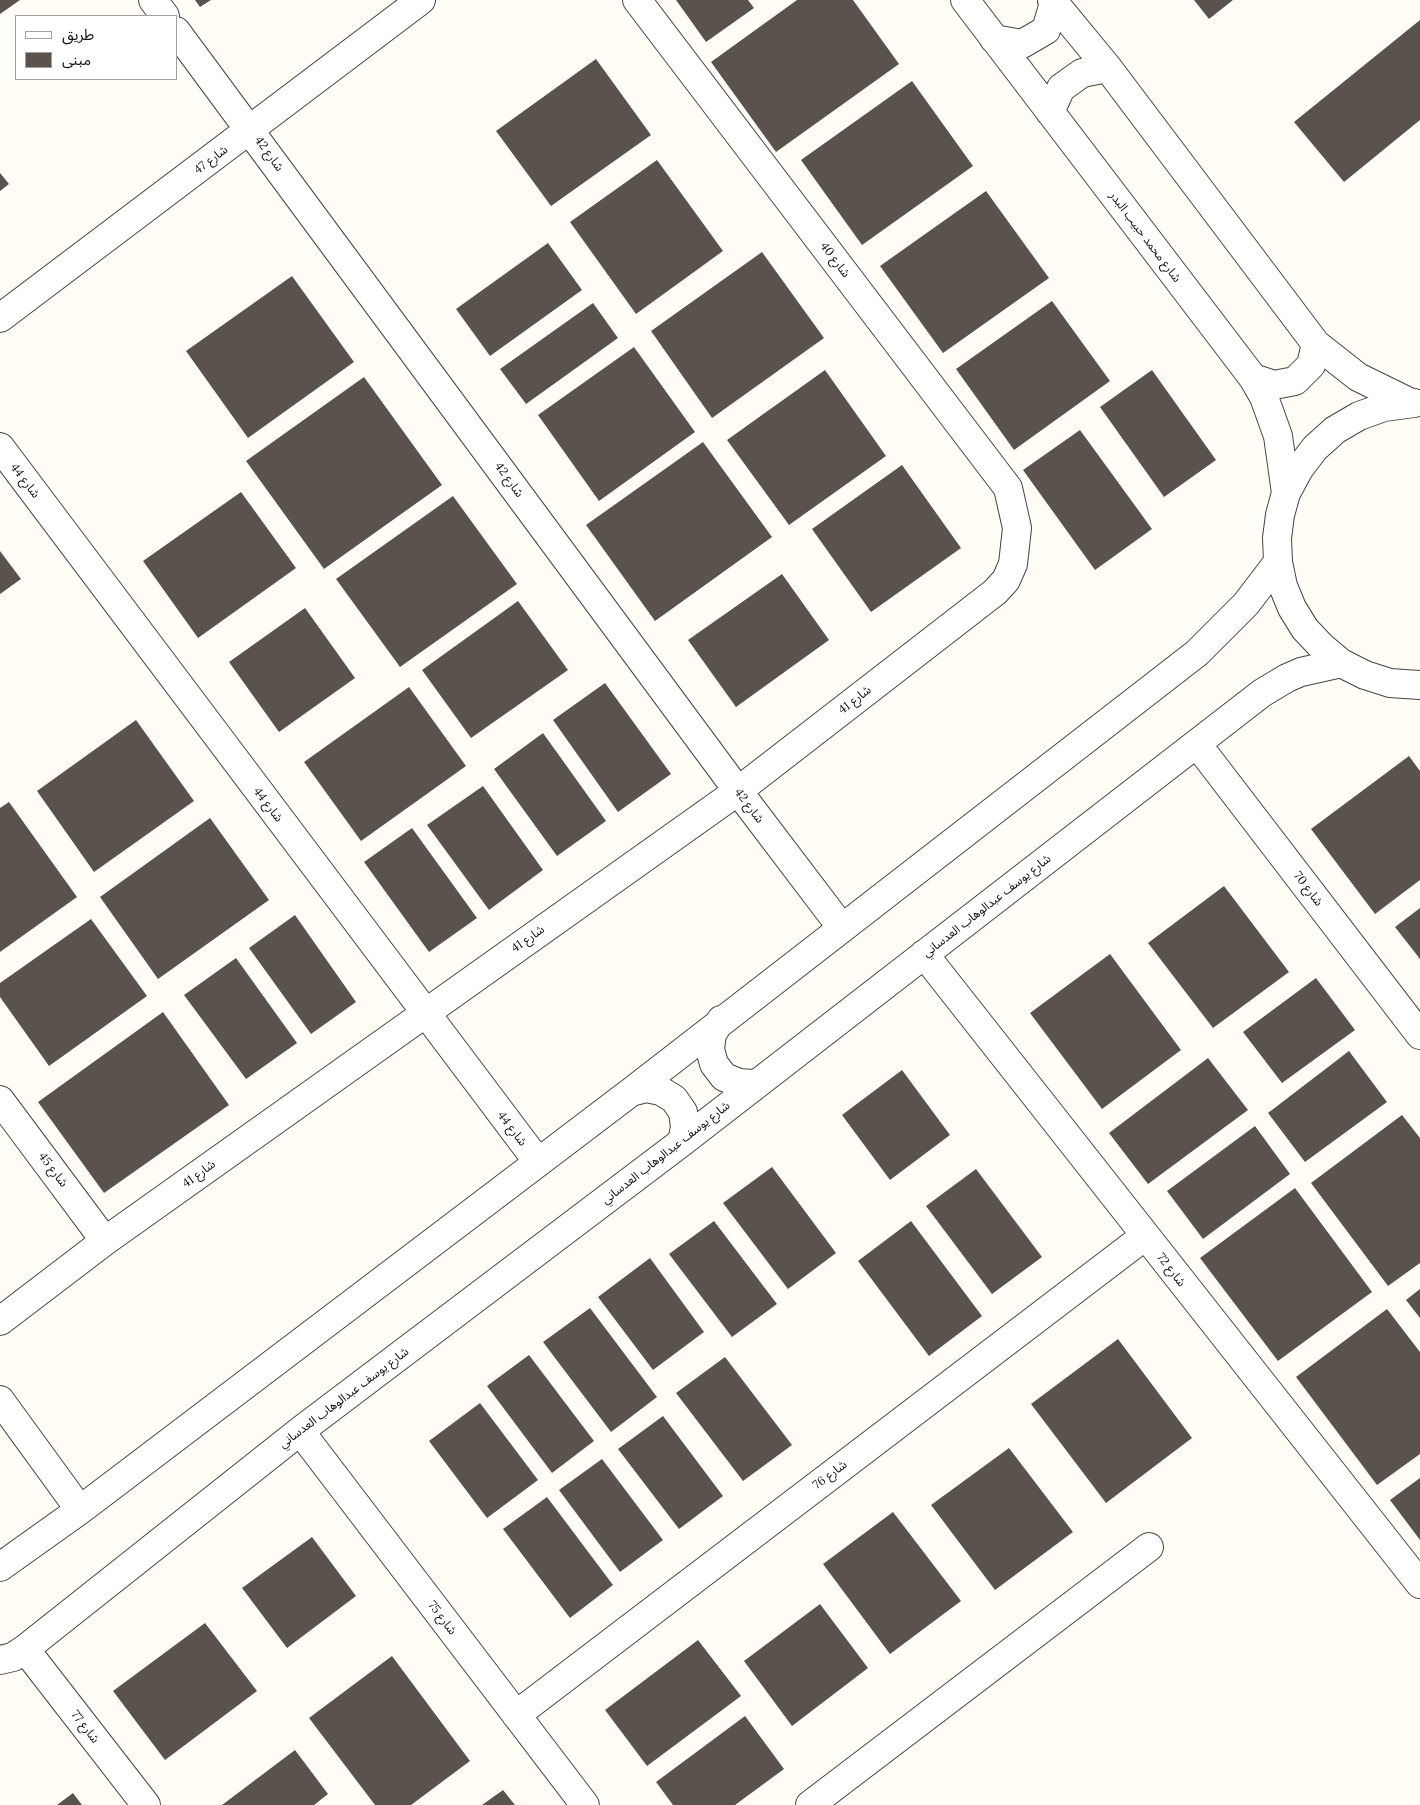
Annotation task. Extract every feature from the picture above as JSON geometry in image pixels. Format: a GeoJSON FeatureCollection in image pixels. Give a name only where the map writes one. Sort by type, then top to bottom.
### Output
{"type":"FeatureCollection","features":[{"type":"Feature","properties":{"kind":"street"},"geometry":{"type":"LineString","coordinates":[[153,0],[164,15]]}},
{"type":"Feature","properties":{"kind":"street","name":"شارع 47"},"geometry":{"type":"LineString","coordinates":[[0,318],[421,0]]}},
{"type":"Feature","properties":{"kind":"street","name":"شارع 40"},"geometry":{"type":"LineString","coordinates":[[637,0],[1008,488],[1017,528]]}},
{"type":"Feature","properties":{"kind":"street","name":"شارع محمد حبيب البدر"},"geometry":{"type":"LineString","coordinates":[[965,0],[1253,378],[1264,397],[1278,436],[1286,493]]}},
{"type":"Feature","properties":{"kind":"street"},"geometry":{"type":"LineString","coordinates":[[994,39],[1022,44],[1046,30],[1053,1]]}},
{"type":"Feature","properties":{"kind":"street"},"geometry":{"type":"LineString","coordinates":[[1053,1],[1108,68],[1316,344],[1358,377],[1415,403]]}},
{"type":"Feature","properties":{"kind":"street","name":"شارع 42"},"geometry":{"type":"LineString","coordinates":[[178,34],[738,791],[842,928]]}},
{"type":"Feature","properties":{"kind":"street"},"geometry":{"type":"LineString","coordinates":[[1050,112],[1061,88],[1082,73],[1108,68]]}},
{"type":"Feature","properties":{"kind":"street"},"geometry":{"type":"LineString","coordinates":[[1253,378],[1274,385],[1295,381],[1311,365],[1316,344]]}},
{"type":"Feature","properties":{"kind":"street"},"geometry":{"type":"LineString","coordinates":[[1415,403],[1384,407],[1359,416],[1335,430],[1315,448],[1299,469],[1286,493],[1276,538],[1283,586],[1292,608],[1305,629],[1341,662],[1365,675],[1390,682],[1420,685]]}},
{"type":"Feature","properties":{"kind":"street","name":"شارع 44"},"geometry":{"type":"LineString","coordinates":[[0,447],[424,1013],[538,1162]]}},
{"type":"Feature","properties":{"kind":"street","name":"شارع 41"},"geometry":{"type":"LineString","coordinates":[[0,1321],[105,1241],[738,791],[994,592],[1006,580],[1013,564],[1017,528]]}},
{"type":"Feature","properties":{"kind":"street"},"geometry":{"type":"LineString","coordinates":[[0,1567],[80,1510],[631,1092],[1197,653],[1246,604],[1278,562]]}},
{"type":"Feature","properties":{"kind":"street","name":"شارع يوسف عبدالوهاب العدساني"},"geometry":{"type":"LineString","coordinates":[[0,1660],[13,1657],[25,1649],[300,1431],[682,1142],[754,1084],[1280,682],[1318,666],[1341,662]]}},
{"type":"Feature","properties":{"kind":"street","name":"شارع 70"},"geometry":{"type":"LineString","coordinates":[[1197,744],[1420,1034]]}},
{"type":"Feature","properties":{"kind":"street","name":"شارع 72"},"geometry":{"type":"LineString","coordinates":[[924,954],[1420,1584]]}},
{"type":"Feature","properties":{"kind":"street"},"geometry":{"type":"LineString","coordinates":[[722,1020],[712,1034],[710,1049],[714,1064],[724,1076],[738,1083],[754,1084]]}},
{"type":"Feature","properties":{"kind":"street"},"geometry":{"type":"LineString","coordinates":[[631,1092],[646,1088],[661,1091],[674,1099],[683,1112],[685,1127],[682,1142]]}},
{"type":"Feature","properties":{"kind":"street","name":"شارع 45"},"geometry":{"type":"LineString","coordinates":[[0,1100],[105,1241]]}},
{"type":"Feature","properties":{"kind":"street","name":"شارع 76"},"geometry":{"type":"LineString","coordinates":[[516,1715],[1145,1236]]}},
{"type":"Feature","properties":{"kind":"street"},"geometry":{"type":"LineString","coordinates":[[0,1400],[80,1510]]}},
{"type":"Feature","properties":{"kind":"street","name":"شارع 75"},"geometry":{"type":"LineString","coordinates":[[300,1431],[584,1805]]}},
{"type":"Feature","properties":{"kind":"street"},"geometry":{"type":"LineString","coordinates":[[810,1805],[1149,1546]]}},
{"type":"Feature","properties":{"kind":"street","name":"شارع 77"},"geometry":{"type":"LineString","coordinates":[[25,1649],[146,1805]]}},
{"type":"Feature","properties":{"kind":"building"},"geometry":{"type":"Polygon","coordinates":[[[0,0],[20,0],[0,14],[0,0]]]}},
{"type":"Feature","properties":{"kind":"building"},"geometry":{"type":"Polygon","coordinates":[[[195,0],[211,0],[200,7],[195,0]]]}},
{"type":"Feature","properties":{"kind":"building"},"geometry":{"type":"Polygon","coordinates":[[[676,0],[748,0],[754,8],[706,42],[676,0]]]}},
{"type":"Feature","properties":{"kind":"building"},"geometry":{"type":"Polygon","coordinates":[[[797,0],[853,0],[899,64],[776,152],[711,62],[797,0]]]}},
{"type":"Feature","properties":{"kind":"building"},"geometry":{"type":"Polygon","coordinates":[[[1194,0],[1233,0],[1209,19],[1194,0]]]}},
{"type":"Feature","properties":{"kind":"building"},"geometry":{"type":"Polygon","coordinates":[[[1420,20],[1420,120],[1344,182],[1294,122],[1420,20]]]}},
{"type":"Feature","properties":{"kind":"building"},"geometry":{"type":"Polygon","coordinates":[[[596,59],[651,135],[551,206],[496,131],[596,59]]]}},
{"type":"Feature","properties":{"kind":"building"},"geometry":{"type":"Polygon","coordinates":[[[912,81],[973,166],[862,245],[801,160],[912,81]]]}},
{"type":"Feature","properties":{"kind":"building"},"geometry":{"type":"Polygon","coordinates":[[[657,160],[723,251],[636,314],[570,222],[657,160]]]}},
{"type":"Feature","properties":{"kind":"building"},"geometry":{"type":"Polygon","coordinates":[[[0,173],[9,184],[0,191],[0,173]]]}},
{"type":"Feature","properties":{"kind":"building"},"geometry":{"type":"Polygon","coordinates":[[[986,191],[1049,278],[943,353],[880,266],[986,191]]]}},
{"type":"Feature","properties":{"kind":"building"},"geometry":{"type":"Polygon","coordinates":[[[548,243],[582,290],[490,356],[456,309],[548,243]]]}},
{"type":"Feature","properties":{"kind":"building"},"geometry":{"type":"Polygon","coordinates":[[[762,252],[824,338],[712,418],[651,331],[762,252]]]}},
{"type":"Feature","properties":{"kind":"building"},"geometry":{"type":"Polygon","coordinates":[[[292,276],[354,362],[248,438],[186,351],[292,276]]]}},
{"type":"Feature","properties":{"kind":"building"},"geometry":{"type":"Polygon","coordinates":[[[1052,301],[1110,381],[1014,450],[956,369],[1052,301]]]}},
{"type":"Feature","properties":{"kind":"building"},"geometry":{"type":"Polygon","coordinates":[[[593,303],[618,338],[526,404],[500,369],[593,303]]]}},
{"type":"Feature","properties":{"kind":"building"},"geometry":{"type":"Polygon","coordinates":[[[634,347],[695,432],[599,501],[538,415],[634,347]]]}},
{"type":"Feature","properties":{"kind":"building"},"geometry":{"type":"Polygon","coordinates":[[[825,370],[886,456],[789,525],[727,440],[825,370]]]}},
{"type":"Feature","properties":{"kind":"building"},"geometry":{"type":"Polygon","coordinates":[[[1152,370],[1216,460],[1164,497],[1100,407],[1152,370]]]}},
{"type":"Feature","properties":{"kind":"building"},"geometry":{"type":"Polygon","coordinates":[[[364,377],[442,485],[324,569],[246,461],[364,377]]]}},
{"type":"Feature","properties":{"kind":"building"},"geometry":{"type":"Polygon","coordinates":[[[1080,430],[1152,529],[1095,570],[1023,470],[1080,430]]]}},
{"type":"Feature","properties":{"kind":"building"},"geometry":{"type":"Polygon","coordinates":[[[703,442],[772,537],[655,621],[586,525],[703,442]]]}},
{"type":"Feature","properties":{"kind":"building"},"geometry":{"type":"Polygon","coordinates":[[[902,465],[961,548],[871,612],[812,529],[902,465]]]}},
{"type":"Feature","properties":{"kind":"building"},"geometry":{"type":"Polygon","coordinates":[[[241,492],[296,568],[198,638],[143,561],[241,492]]]}},
{"type":"Feature","properties":{"kind":"building"},"geometry":{"type":"Polygon","coordinates":[[[453,496],[517,584],[400,667],[336,579],[453,496]]]}},
{"type":"Feature","properties":{"kind":"building"},"geometry":{"type":"Polygon","coordinates":[[[0,551],[21,579],[0,594],[0,551]]]}},
{"type":"Feature","properties":{"kind":"building"},"geometry":{"type":"Polygon","coordinates":[[[782,574],[829,640],[736,707],[688,640],[782,574]]]}},
{"type":"Feature","properties":{"kind":"building"},"geometry":{"type":"Polygon","coordinates":[[[518,601],[568,670],[471,738],[422,670],[518,601]]]}},
{"type":"Feature","properties":{"kind":"building"},"geometry":{"type":"Polygon","coordinates":[[[305,608],[355,678],[279,732],[229,662],[305,608]]]}},
{"type":"Feature","properties":{"kind":"building"},"geometry":{"type":"Polygon","coordinates":[[[605,683],[671,774],[618,812],[553,720],[605,683]]]}},
{"type":"Feature","properties":{"kind":"building"},"geometry":{"type":"Polygon","coordinates":[[[409,687],[466,766],[361,841],[304,762],[409,687]]]}},
{"type":"Feature","properties":{"kind":"building"},"geometry":{"type":"Polygon","coordinates":[[[136,720],[194,801],[94,872],[37,791],[136,720]]]}},
{"type":"Feature","properties":{"kind":"building"},"geometry":{"type":"Polygon","coordinates":[[[543,733],[606,821],[557,856],[494,769],[543,733]]]}},
{"type":"Feature","properties":{"kind":"building"},"geometry":{"type":"Polygon","coordinates":[[[1409,756],[1420,771],[1420,880],[1375,914],[1311,829],[1409,756]]]}},
{"type":"Feature","properties":{"kind":"building"},"geometry":{"type":"Polygon","coordinates":[[[483,786],[543,870],[489,910],[427,825],[483,786]]]}},
{"type":"Feature","properties":{"kind":"building"},"geometry":{"type":"Polygon","coordinates":[[[9,802],[77,897],[0,952],[0,808],[9,802]]]}},
{"type":"Feature","properties":{"kind":"building"},"geometry":{"type":"Polygon","coordinates":[[[210,818],[269,900],[158,979],[100,897],[210,818]]]}},
{"type":"Feature","properties":{"kind":"building"},"geometry":{"type":"Polygon","coordinates":[[[412,828],[477,918],[429,952],[364,862],[412,828]]]}},
{"type":"Feature","properties":{"kind":"building"},"geometry":{"type":"Polygon","coordinates":[[[1224,886],[1289,972],[1213,1028],[1148,943],[1224,886]]]}},
{"type":"Feature","properties":{"kind":"building"},"geometry":{"type":"Polygon","coordinates":[[[1420,908],[1420,959],[1395,927],[1420,908]]]}},
{"type":"Feature","properties":{"kind":"building"},"geometry":{"type":"Polygon","coordinates":[[[295,915],[356,1002],[311,1034],[249,948],[295,915]]]}},
{"type":"Feature","properties":{"kind":"building"},"geometry":{"type":"Polygon","coordinates":[[[91,919],[147,996],[49,1066],[0,997],[0,983],[91,919]]]}},
{"type":"Feature","properties":{"kind":"building"},"geometry":{"type":"Polygon","coordinates":[[[1110,954],[1181,1050],[1102,1109],[1030,1013],[1110,954]]]}},
{"type":"Feature","properties":{"kind":"building"},"geometry":{"type":"Polygon","coordinates":[[[236,958],[297,1043],[246,1079],[184,995],[236,958]]]}},
{"type":"Feature","properties":{"kind":"building"},"geometry":{"type":"Polygon","coordinates":[[[1316,978],[1355,1030],[1282,1083],[1243,1032],[1316,978]]]}},
{"type":"Feature","properties":{"kind":"building"},"geometry":{"type":"Polygon","coordinates":[[[163,1012],[229,1105],[104,1193],[38,1102],[163,1012]]]}},
{"type":"Feature","properties":{"kind":"building"},"geometry":{"type":"Polygon","coordinates":[[[1349,1051],[1387,1102],[1305,1162],[1268,1113],[1349,1051]]]}},
{"type":"Feature","properties":{"kind":"building"},"geometry":{"type":"Polygon","coordinates":[[[1208,1058],[1248,1110],[1148,1184],[1109,1133],[1208,1058]]]}},
{"type":"Feature","properties":{"kind":"building"},"geometry":{"type":"Polygon","coordinates":[[[902,1070],[950,1135],[890,1180],[842,1115],[902,1070]]]}},
{"type":"Feature","properties":{"kind":"building"},"geometry":{"type":"Polygon","coordinates":[[[1402,1115],[1420,1138],[1420,1263],[1388,1286],[1311,1183],[1402,1115]]]}},
{"type":"Feature","properties":{"kind":"building"},"geometry":{"type":"Polygon","coordinates":[[[1255,1126],[1290,1174],[1203,1239],[1167,1191],[1255,1126]]]}},
{"type":"Feature","properties":{"kind":"building"},"geometry":{"type":"Polygon","coordinates":[[[772,1167],[836,1253],[788,1289],[723,1203],[772,1167]]]}},
{"type":"Feature","properties":{"kind":"building"},"geometry":{"type":"Polygon","coordinates":[[[976,1169],[1042,1257],[992,1294],[926,1206],[976,1169]]]}},
{"type":"Feature","properties":{"kind":"building"},"geometry":{"type":"Polygon","coordinates":[[[1295,1188],[1372,1292],[1278,1361],[1200,1258],[1295,1188]]]}},
{"type":"Feature","properties":{"kind":"building"},"geometry":{"type":"Polygon","coordinates":[[[714,1221],[777,1304],[732,1337],[669,1254],[714,1221]]]}},
{"type":"Feature","properties":{"kind":"building"},"geometry":{"type":"Polygon","coordinates":[[[911,1221],[982,1316],[929,1356],[858,1261],[911,1221]]]}},
{"type":"Feature","properties":{"kind":"building"},"geometry":{"type":"Polygon","coordinates":[[[650,1258],[704,1332],[653,1370],[598,1297],[650,1258]]]}},
{"type":"Feature","properties":{"kind":"building"},"geometry":{"type":"Polygon","coordinates":[[[1420,1289],[1420,1318],[1406,1300],[1420,1289]]]}},
{"type":"Feature","properties":{"kind":"building"},"geometry":{"type":"Polygon","coordinates":[[[590,1308],[657,1397],[611,1432],[543,1342],[590,1308]]]}},
{"type":"Feature","properties":{"kind":"building"},"geometry":{"type":"Polygon","coordinates":[[[1387,1309],[1420,1352],[1420,1454],[1377,1485],[1296,1377],[1387,1309]]]}},
{"type":"Feature","properties":{"kind":"building"},"geometry":{"type":"Polygon","coordinates":[[[1118,1339],[1192,1438],[1106,1503],[1031,1404],[1118,1339]]]}},
{"type":"Feature","properties":{"kind":"building"},"geometry":{"type":"Polygon","coordinates":[[[529,1355],[594,1441],[552,1473],[487,1386],[529,1355]]]}},
{"type":"Feature","properties":{"kind":"building"},"geometry":{"type":"Polygon","coordinates":[[[725,1357],[792,1445],[743,1481],[676,1393],[725,1357]]]}},
{"type":"Feature","properties":{"kind":"building"},"geometry":{"type":"Polygon","coordinates":[[[480,1403],[538,1480],[487,1518],[429,1441],[480,1403]]]}},
{"type":"Feature","properties":{"kind":"building"},"geometry":{"type":"Polygon","coordinates":[[[663,1416],[723,1496],[679,1529],[618,1449],[663,1416]]]}},
{"type":"Feature","properties":{"kind":"building"},"geometry":{"type":"Polygon","coordinates":[[[1009,1448],[1073,1532],[995,1590],[931,1505],[1009,1448]]]}},
{"type":"Feature","properties":{"kind":"building"},"geometry":{"type":"Polygon","coordinates":[[[602,1459],[663,1540],[620,1572],[559,1490],[602,1459]]]}},
{"type":"Feature","properties":{"kind":"building"},"geometry":{"type":"Polygon","coordinates":[[[1420,1478],[1420,1540],[1390,1500],[1420,1478]]]}},
{"type":"Feature","properties":{"kind":"building"},"geometry":{"type":"Polygon","coordinates":[[[547,1497],[613,1585],[570,1618],[503,1529],[547,1497]]]}},
{"type":"Feature","properties":{"kind":"building"},"geometry":{"type":"Polygon","coordinates":[[[893,1512],[961,1601],[890,1654],[823,1564],[893,1512]]]}},
{"type":"Feature","properties":{"kind":"building"},"geometry":{"type":"Polygon","coordinates":[[[312,1537],[356,1596],[287,1648],[242,1588],[312,1537]]]}},
{"type":"Feature","properties":{"kind":"building"},"geometry":{"type":"Polygon","coordinates":[[[820,1604],[868,1668],[792,1726],[744,1661],[820,1604]]]}},
{"type":"Feature","properties":{"kind":"building"},"geometry":{"type":"Polygon","coordinates":[[[205,1623],[257,1691],[165,1760],[113,1691],[205,1623]]]}},
{"type":"Feature","properties":{"kind":"building"},"geometry":{"type":"Polygon","coordinates":[[[698,1640],[741,1696],[647,1766],[605,1710],[698,1640]]]}},
{"type":"Feature","properties":{"kind":"building"},"geometry":{"type":"Polygon","coordinates":[[[392,1656],[470,1761],[411,1805],[375,1805],[309,1718],[392,1656]]]}},
{"type":"Feature","properties":{"kind":"building"},"geometry":{"type":"Polygon","coordinates":[[[745,1716],[784,1769],[735,1805],[673,1805],[656,1782],[745,1716]]]}},
{"type":"Feature","properties":{"kind":"building"},"geometry":{"type":"Polygon","coordinates":[[[295,1750],[328,1794],[314,1805],[222,1805],[295,1750]]]}},
{"type":"Feature","properties":{"kind":"building"},"geometry":{"type":"Polygon","coordinates":[[[503,1790],[515,1805],[482,1805],[503,1790]]]}},
{"type":"Feature","properties":{"kind":"building"},"geometry":{"type":"Polygon","coordinates":[[[73,1793],[82,1805],[57,1805],[73,1793]]]}}]}
